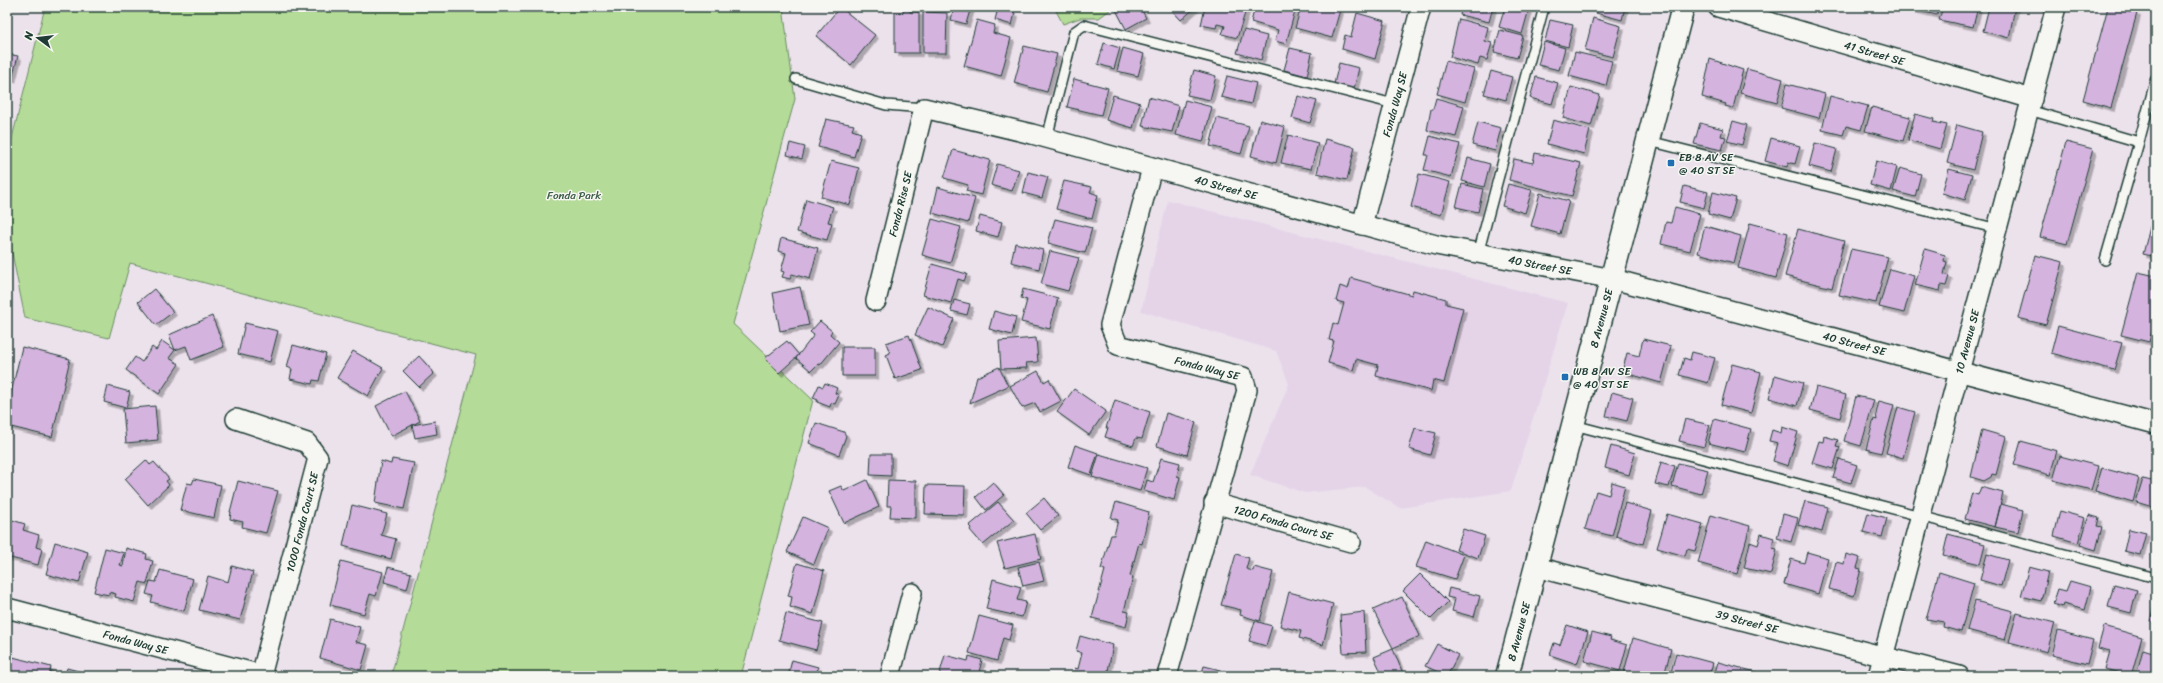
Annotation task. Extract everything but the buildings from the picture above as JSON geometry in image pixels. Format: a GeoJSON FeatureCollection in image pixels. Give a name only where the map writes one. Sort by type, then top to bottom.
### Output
{"type":"FeatureCollection","features":[{"type":"Feature","properties":{"kind":"street","name":"Fonda Way SE"},"geometry":{"type":"LineString","coordinates":[[1362,225],[1421,7]]}},
{"type":"Feature","properties":{"kind":"street","name":"8 Avenue SE"},"geometry":{"type":"LineString","coordinates":[[1507,676],[1613,279],[1683,7]]}},
{"type":"Feature","properties":{"kind":"street","name":"41 Street SE"},"geometry":{"type":"LineString","coordinates":[[1718,7],[2031,105]]}},
{"type":"Feature","properties":{"kind":"street","name":"10 Avenue SE"},"geometry":{"type":"LineString","coordinates":[[1878,676],[2056,7]]}},
{"type":"Feature","properties":{"kind":"street","name":"40 Street SE"},"geometry":{"type":"LineString","coordinates":[[924,108],[1047,138],[1362,225],[1478,254],[1613,279],[1960,370],[2156,424]]}},
{"type":"Feature","properties":{"kind":"street","name":"Fonda Rise SE"},"geometry":{"type":"LineString","coordinates":[[876,301],[924,108]]}},
{"type":"Feature","properties":{"kind":"street","name":"Fonda Way SE"},"geometry":{"type":"LineString","coordinates":[[1152,168],[1110,325],[1118,345],[1243,377],[1247,390],[1214,503],[1167,676]]}},
{"type":"Feature","properties":{"kind":"street","name":"1000 Fonda Court SE"},"geometry":{"type":"LineString","coordinates":[[236,419],[307,443],[318,458],[262,676]]}},
{"type":"Feature","properties":{"kind":"street","name":"1200 Fonda Court SE"},"geometry":{"type":"LineString","coordinates":[[1214,503],[1351,542]]}},
{"type":"Feature","properties":{"kind":"street","name":"39 Street SE"},"geometry":{"type":"LineString","coordinates":[[1536,567],[1958,676]]}},
{"type":"Feature","properties":{"kind":"street"},"geometry":{"type":"LineString","coordinates":[[890,676],[912,593]]}},
{"type":"Feature","properties":{"kind":"street","name":"Fonda Way SE"},"geometry":{"type":"LineString","coordinates":[[7,608],[262,676]]}},
{"type":"Feature","properties":{"kind":"lane"},"geometry":{"type":"LineString","coordinates":[[1478,254],[1544,7]]}},
{"type":"Feature","properties":{"kind":"lane"},"geometry":{"type":"LineString","coordinates":[[1047,138],[1074,32],[1084,25],[1394,104]]}},
{"type":"Feature","properties":{"kind":"lane"},"geometry":{"type":"LineString","coordinates":[[2105,260],[2156,78]]}},
{"type":"Feature","properties":{"kind":"lane"},"geometry":{"type":"LineString","coordinates":[[796,79],[886,104],[924,108]]}},
{"type":"Feature","properties":{"kind":"lane"},"geometry":{"type":"LineString","coordinates":[[2031,105],[2139,142]]}},
{"type":"Feature","properties":{"kind":"lane"},"geometry":{"type":"LineString","coordinates":[[1649,141],[1998,229]]}},
{"type":"Feature","properties":{"kind":"lane"},"geometry":{"type":"LineString","coordinates":[[1574,425],[2156,578]]}},
{"type":"Feature","properties":{"kind":"shaded area"},"geometry":{"type":"Polygon","coordinates":[[[1168,200],[1568,303],[1511,491],[1400,508],[1365,487],[1305,493],[1250,475],[1289,384],[1276,351],[1141,311],[1168,200]]]}},
{"type":"Feature","properties":{"kind":"green space","name":"Fonda Park"},"geometry":{"type":"Polygon","coordinates":[[[45,7],[783,7],[795,99],[733,324],[813,400],[741,676],[391,676],[476,355],[130,263],[109,338],[25,318],[7,228],[7,158],[45,7]]]}},
{"type":"Feature","properties":{"kind":"green space"},"geometry":{"type":"Polygon","coordinates":[[[1054,7],[1114,7],[1099,18],[1080,18],[1063,24],[1054,7]]]}},
{"type":"Feature","properties":{"kind":"place","name":"EB 8 AV SE @ 40 ST SE"},"geometry":{"type":"Point","coordinates":[1671,163]}},
{"type":"Feature","properties":{"kind":"place","name":"WB 8 AV SE @ 40 ST SE"},"geometry":{"type":"Point","coordinates":[1565,377]}}]}
